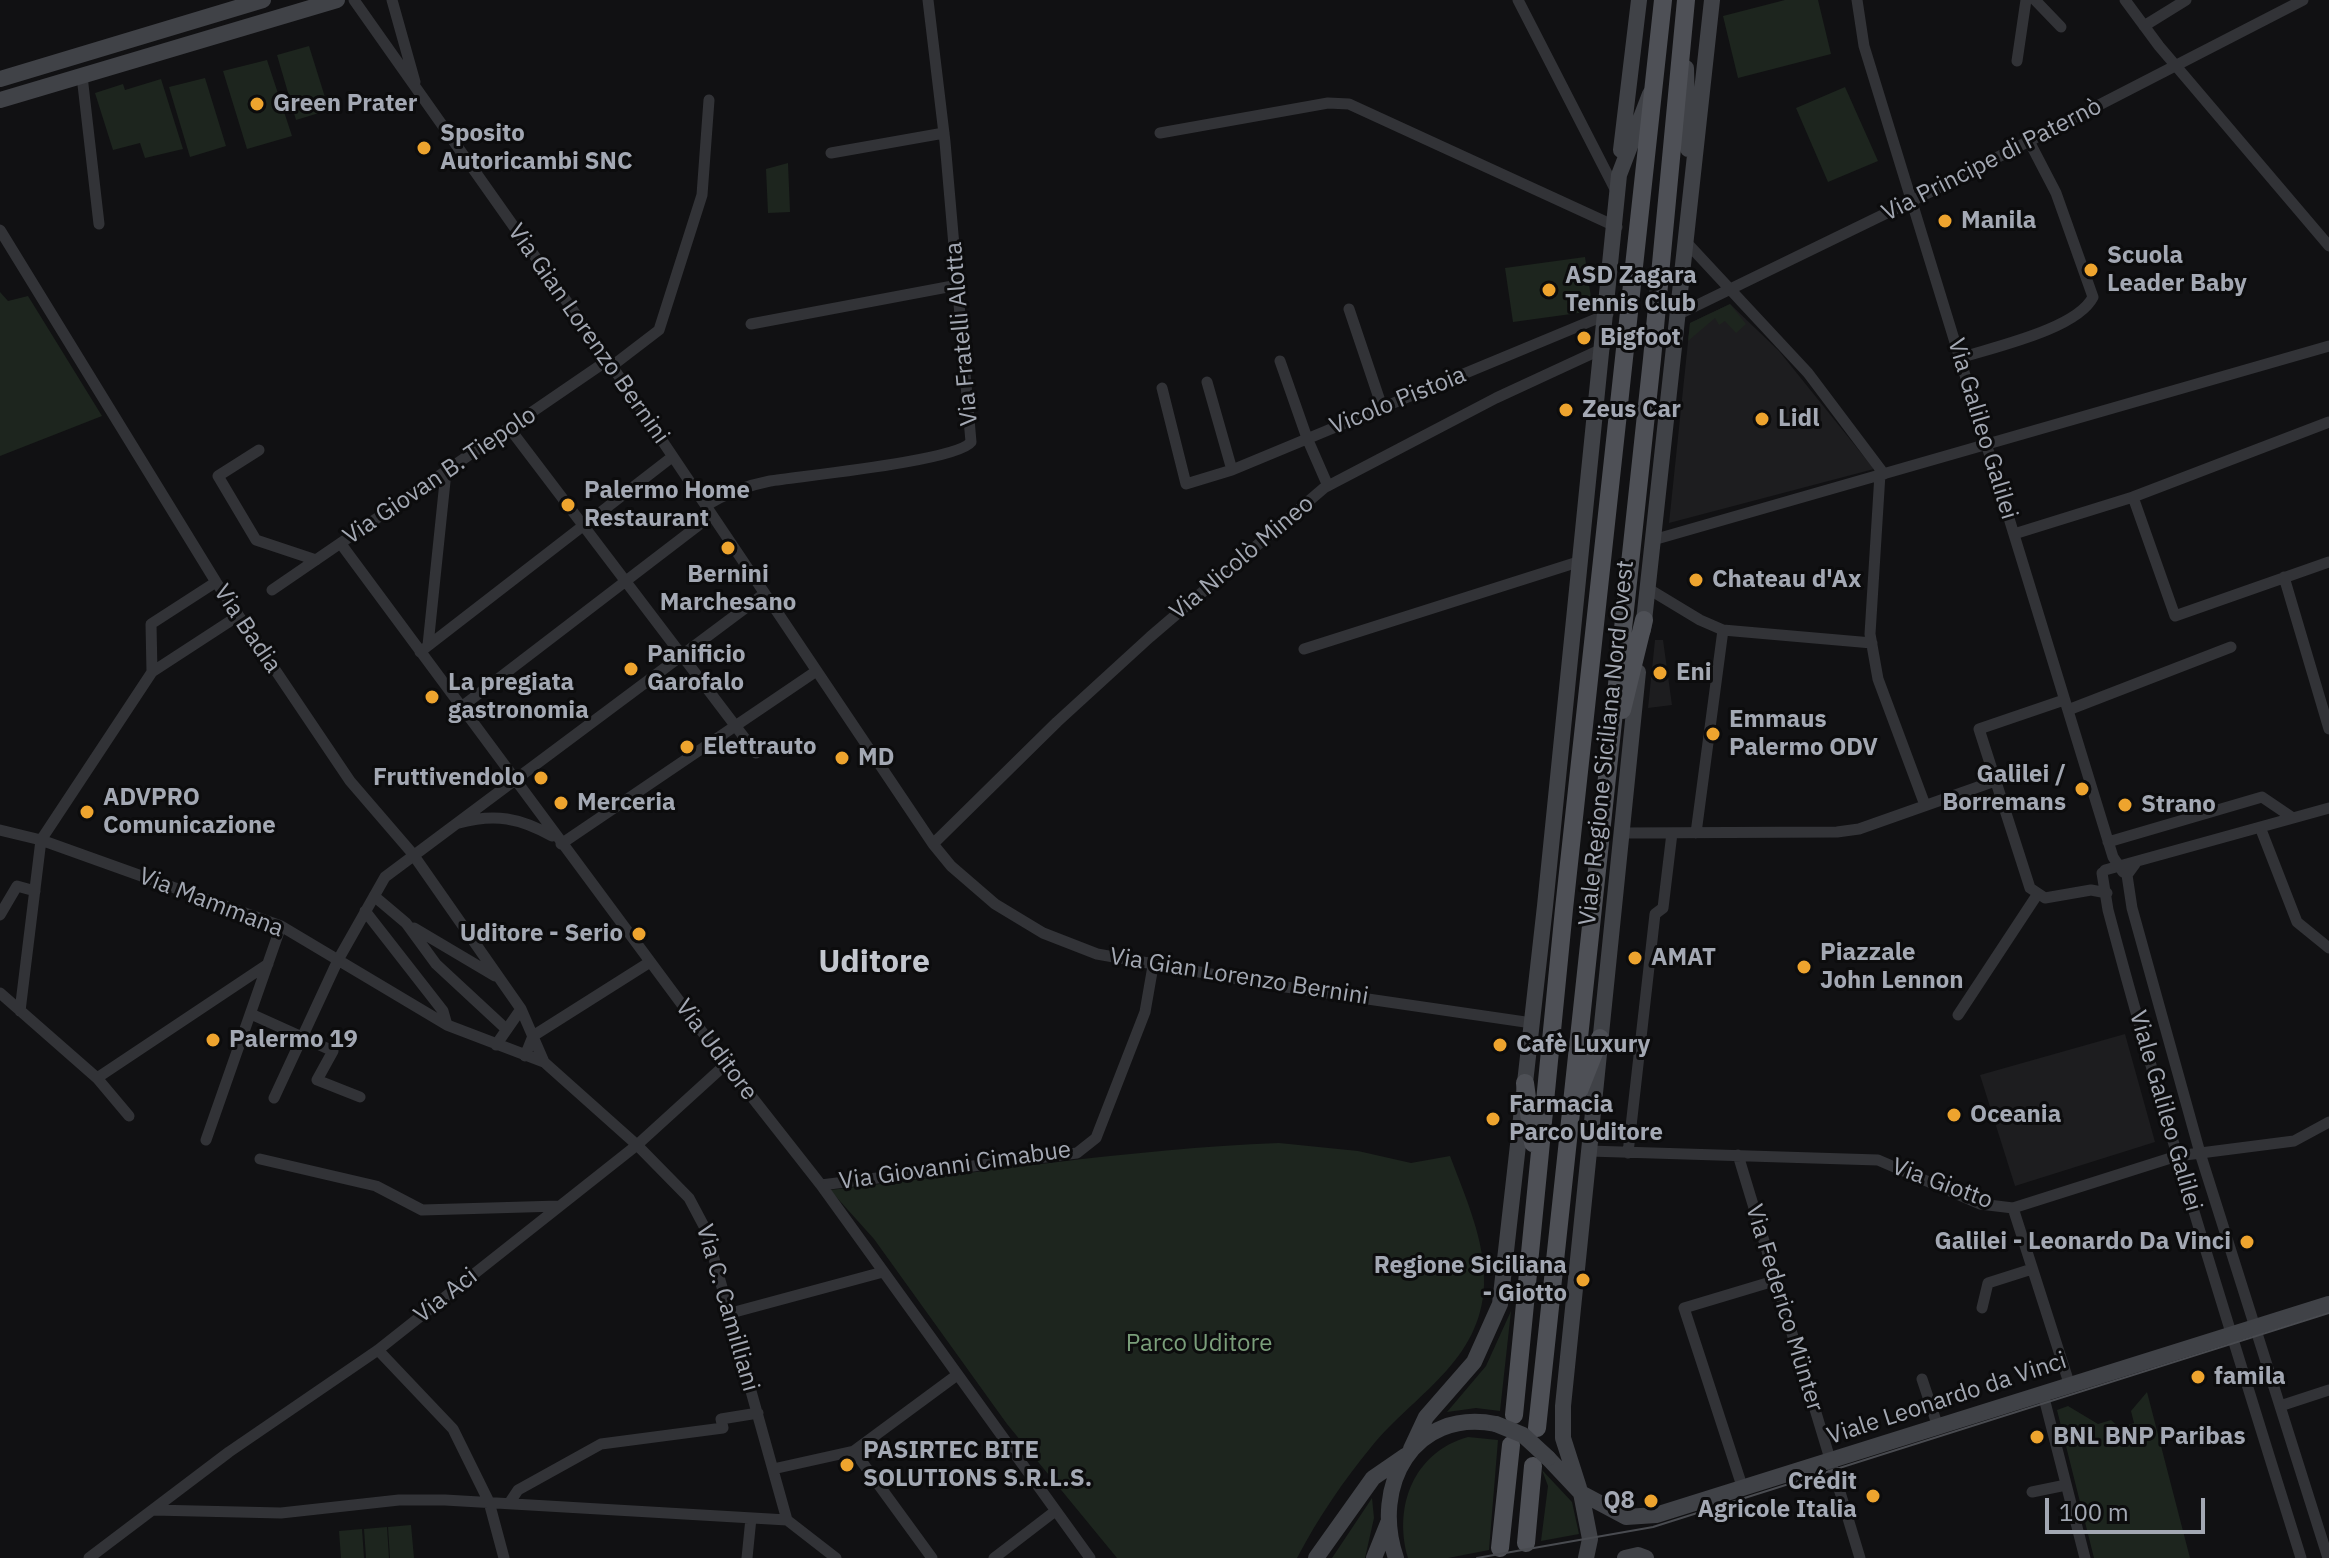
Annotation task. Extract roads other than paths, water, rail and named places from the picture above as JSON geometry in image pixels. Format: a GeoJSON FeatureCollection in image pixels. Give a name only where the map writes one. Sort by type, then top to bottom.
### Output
{"type":"FeatureCollection","features":[{"type":"Feature","properties":{"kind":"main road","name":"Viale Regione Siciliana Nord Ovest"},"geometry":{"type":"LineString","coordinates":[[1514,1415],[1663,0]]}},
{"type":"Feature","properties":{"kind":"main road","name":"Viale Regione Siciliana Nord Ovest"},"geometry":{"type":"LineString","coordinates":[[1537,1428],[1685,8]]}},
{"type":"Feature","properties":{"kind":"main road"},"geometry":{"type":"LineString","coordinates":[[1603,794],[1644,620]]}},
{"type":"Feature","properties":{"kind":"main road"},"geometry":{"type":"LineString","coordinates":[[1570,1112],[1600,1038]]}},
{"type":"Feature","properties":{"kind":"main road"},"geometry":{"type":"LineString","coordinates":[[1525,1083],[1537,1174]]}},
{"type":"Feature","properties":{"kind":"main road"},"geometry":{"type":"LineString","coordinates":[[1500,1548],[1511,1445]]}},
{"type":"Feature","properties":{"kind":"main road"},"geometry":{"type":"LineString","coordinates":[[1526,1543],[1541,1462]]}},
{"type":"Feature","properties":{"kind":"street"},"geometry":{"type":"LineString","coordinates":[[0,79],[263,0]]}},
{"type":"Feature","properties":{"kind":"street"},"geometry":{"type":"LineString","coordinates":[[0,100],[337,0]]}},
{"type":"Feature","properties":{"kind":"street","name":"Via Gian Lorenzo Bernini"},"geometry":{"type":"LineString","coordinates":[[354,0],[610,363],[815,672],[951,866],[995,904],[1043,933],[1097,954],[1153,966],[1532,1023]]}},
{"type":"Feature","properties":{"kind":"street","name":"Via Gian Lorenzo Bernini"},"geometry":{"type":"LineString","coordinates":[[392,0],[417,91]]}},
{"type":"Feature","properties":{"kind":"street","name":"Via Fratelli Alotta"},"geometry":{"type":"LineString","coordinates":[[709,510],[718,498],[767,482],[817,477],[967,447],[972,439],[944,133],[928,0]]}},
{"type":"Feature","properties":{"kind":"street"},"geometry":{"type":"LineString","coordinates":[[1518,0],[1618,195]]}},
{"type":"Feature","properties":{"kind":"street"},"geometry":{"type":"LineString","coordinates":[[1396,1558],[1388,1523],[1390,1493],[1419,1428],[1474,1362],[1494,1324],[1501,1293],[1608,314],[1619,175],[1639,0]]}},
{"type":"Feature","properties":{"kind":"street","name":"Viale Regione Siciliana Nord Ovest"},"geometry":{"type":"LineString","coordinates":[[1586,1558],[1590,1539],[1580,1491],[1566,1456],[1562,1423],[1621,833],[1713,0]]}},
{"type":"Feature","properties":{"kind":"street","name":"Via Galileo Galilei"},"geometry":{"type":"LineString","coordinates":[[1857,0],[1864,46],[2108,842],[2112,876]]}},
{"type":"Feature","properties":{"kind":"street"},"geometry":{"type":"LineString","coordinates":[[2017,61],[2026,0]]}},
{"type":"Feature","properties":{"kind":"street"},"geometry":{"type":"LineString","coordinates":[[2035,0],[2061,27]]}},
{"type":"Feature","properties":{"kind":"street"},"geometry":{"type":"LineString","coordinates":[[2125,0],[2329,246]]}},
{"type":"Feature","properties":{"kind":"street"},"geometry":{"type":"LineString","coordinates":[[2144,26],[2186,0]]}},
{"type":"Feature","properties":{"kind":"street","name":"Via Principe di Paternò"},"geometry":{"type":"LineString","coordinates":[[1679,314],[1911,201],[2303,0]]}},
{"type":"Feature","properties":{"kind":"street"},"geometry":{"type":"LineString","coordinates":[[1685,8],[1690,215]]}},
{"type":"Feature","properties":{"kind":"street"},"geometry":{"type":"LineString","coordinates":[[179,25],[186,45]]}},
{"type":"Feature","properties":{"kind":"street"},"geometry":{"type":"LineString","coordinates":[[82,76],[99,224]]}},
{"type":"Feature","properties":{"kind":"street"},"geometry":{"type":"LineString","coordinates":[[1619,175],[1629,141],[1655,85]]}},
{"type":"Feature","properties":{"kind":"street","name":"Via Giovan B. Tiepolo"},"geometry":{"type":"LineString","coordinates":[[272,590],[659,330],[702,195],[709,100]]}},
{"type":"Feature","properties":{"kind":"street"},"geometry":{"type":"LineString","coordinates":[[1160,133],[1328,103],[1349,104],[1617,227]]}},
{"type":"Feature","properties":{"kind":"street"},"geometry":{"type":"LineString","coordinates":[[831,153],[944,133]]}},
{"type":"Feature","properties":{"kind":"street"},"geometry":{"type":"LineString","coordinates":[[1960,358],[2039,332],[2086,311],[2093,297],[2056,193],[2029,141]]}},
{"type":"Feature","properties":{"kind":"street","name":"Via Badia"},"geometry":{"type":"LineString","coordinates":[[0,230],[238,616],[350,781],[412,853],[521,1009],[544,1062]]}},
{"type":"Feature","properties":{"kind":"street"},"geometry":{"type":"LineString","coordinates":[[1687,243],[1808,373],[1882,474],[1870,621],[1872,643],[1878,679],[1925,805]]}},
{"type":"Feature","properties":{"kind":"street"},"geometry":{"type":"LineString","coordinates":[[751,324],[958,285]]}},
{"type":"Feature","properties":{"kind":"street"},"geometry":{"type":"LineString","coordinates":[[1349,309],[1382,407]]}},
{"type":"Feature","properties":{"kind":"street","name":"Vicolo Pistoia"},"geometry":{"type":"LineString","coordinates":[[1162,388],[1186,484],[1232,470],[1608,314]]}},
{"type":"Feature","properties":{"kind":"street"},"geometry":{"type":"LineString","coordinates":[[1653,540],[2329,346]]}},
{"type":"Feature","properties":{"kind":"street","name":"Via Nicolò Mineo"},"geometry":{"type":"LineString","coordinates":[[933,844],[1057,722],[1173,617],[1328,486],[1496,398],[1604,348]]}},
{"type":"Feature","properties":{"kind":"street"},"geometry":{"type":"LineString","coordinates":[[1280,361],[1328,486]]}},
{"type":"Feature","properties":{"kind":"street"},"geometry":{"type":"LineString","coordinates":[[1207,382],[1232,470]]}},
{"type":"Feature","properties":{"kind":"street"},"geometry":{"type":"LineString","coordinates":[[1598,406],[1614,443]]}},
{"type":"Feature","properties":{"kind":"street"},"geometry":{"type":"LineString","coordinates":[[2014,534],[2133,497],[2329,422]]}},
{"type":"Feature","properties":{"kind":"street"},"geometry":{"type":"LineString","coordinates":[[510,429],[756,753]]}},
{"type":"Feature","properties":{"kind":"street"},"geometry":{"type":"LineString","coordinates":[[259,450],[218,476],[256,540],[316,560]]}},
{"type":"Feature","properties":{"kind":"street"},"geometry":{"type":"LineString","coordinates":[[424,648],[672,457]]}},
{"type":"Feature","properties":{"kind":"street"},"geometry":{"type":"LineString","coordinates":[[424,648],[446,472]]}},
{"type":"Feature","properties":{"kind":"street"},"geometry":{"type":"LineString","coordinates":[[2133,497],[2175,616],[2329,562]]}},
{"type":"Feature","properties":{"kind":"street"},"geometry":{"type":"LineString","coordinates":[[460,708],[625,581],[709,510]]}},
{"type":"Feature","properties":{"kind":"street","name":"Via Uditore"},"geometry":{"type":"LineString","coordinates":[[341,544],[424,648],[460,708],[559,842],[821,1185],[1090,1558]]}},
{"type":"Feature","properties":{"kind":"street"},"geometry":{"type":"LineString","coordinates":[[1304,649],[1581,561]]}},
{"type":"Feature","properties":{"kind":"street"},"geometry":{"type":"LineString","coordinates":[[2284,577],[2329,729]]}},
{"type":"Feature","properties":{"kind":"street"},"geometry":{"type":"LineString","coordinates":[[152,672],[151,624],[216,582]]}},
{"type":"Feature","properties":{"kind":"street"},"geometry":{"type":"LineString","coordinates":[[1647,588],[1723,630],[1872,643]]}},
{"type":"Feature","properties":{"kind":"street"},"geometry":{"type":"LineString","coordinates":[[274,1098],[338,960],[385,877],[412,853],[764,594]]}},
{"type":"Feature","properties":{"kind":"street"},"geometry":{"type":"LineString","coordinates":[[20,1011],[41,840],[152,672],[238,616]]}},
{"type":"Feature","properties":{"kind":"street"},"geometry":{"type":"LineString","coordinates":[[1696,833],[1723,630]]}},
{"type":"Feature","properties":{"kind":"street"},"geometry":{"type":"LineString","coordinates":[[2231,647],[2066,705],[1979,729],[2027,883],[2037,895],[2053,899],[2086,890],[2129,871],[2135,864],[2329,808]]}},
{"type":"Feature","properties":{"kind":"street"},"geometry":{"type":"LineString","coordinates":[[451,825],[486,815],[525,821],[559,842],[815,672]]}},
{"type":"Feature","properties":{"kind":"street"},"geometry":{"type":"LineString","coordinates":[[1621,833],[1837,832],[1859,829],[1995,781]]}},
{"type":"Feature","properties":{"kind":"street"},"geometry":{"type":"LineString","coordinates":[[2108,842],[2262,797],[2293,818]]}},
{"type":"Feature","properties":{"kind":"street"},"geometry":{"type":"LineString","coordinates":[[2260,827],[2297,922],[2329,948]]}},
{"type":"Feature","properties":{"kind":"street","name":"Via Mammana"},"geometry":{"type":"LineString","coordinates":[[0,830],[41,840],[281,926],[447,1025],[544,1062]]}},
{"type":"Feature","properties":{"kind":"street"},"geometry":{"type":"LineString","coordinates":[[1628,1153],[1655,914],[1663,908],[1672,833]]}},
{"type":"Feature","properties":{"kind":"street"},"geometry":{"type":"LineString","coordinates":[[2086,890],[2112,876]]}},
{"type":"Feature","properties":{"kind":"street","name":"Viale Galileo Galilei"},"geometry":{"type":"LineString","coordinates":[[2112,876],[2328,1558]]}},
{"type":"Feature","properties":{"kind":"street","name":"Viale Galileo Galilei"},"geometry":{"type":"LineString","coordinates":[[2112,876],[2177,1156],[2229,1336],[2301,1558]]}},
{"type":"Feature","properties":{"kind":"street"},"geometry":{"type":"LineString","coordinates":[[0,915],[17,886],[35,891]]}},
{"type":"Feature","properties":{"kind":"street"},"geometry":{"type":"LineString","coordinates":[[1958,1015],[2037,895]]}},
{"type":"Feature","properties":{"kind":"street"},"geometry":{"type":"LineString","coordinates":[[374,896],[406,923],[500,979]]}},
{"type":"Feature","properties":{"kind":"street"},"geometry":{"type":"LineString","coordinates":[[365,911],[443,1011],[447,1025]]}},
{"type":"Feature","properties":{"kind":"street"},"geometry":{"type":"LineString","coordinates":[[406,923],[436,964],[505,1028]]}},
{"type":"Feature","properties":{"kind":"street"},"geometry":{"type":"LineString","coordinates":[[206,1140],[281,926]]}},
{"type":"Feature","properties":{"kind":"street"},"geometry":{"type":"LineString","coordinates":[[525,1056],[533,1036],[650,962]]}},
{"type":"Feature","properties":{"kind":"street"},"geometry":{"type":"LineString","coordinates":[[97,1078],[268,963]]}},
{"type":"Feature","properties":{"kind":"street","name":"Via Giovanni Cimabue"},"geometry":{"type":"LineString","coordinates":[[821,1185],[1077,1153],[1096,1138],[1145,1012],[1153,966]]}},
{"type":"Feature","properties":{"kind":"street"},"geometry":{"type":"LineString","coordinates":[[0,993],[97,1078],[129,1116]]}},
{"type":"Feature","properties":{"kind":"street"},"geometry":{"type":"LineString","coordinates":[[496,1045],[521,1009]]}},
{"type":"Feature","properties":{"kind":"street"},"geometry":{"type":"LineString","coordinates":[[251,1014],[333,1051],[317,1080],[360,1097]]}},
{"type":"Feature","properties":{"kind":"street","name":"Via C. Camilliani"},"geometry":{"type":"LineString","coordinates":[[544,1062],[637,1145],[698,1212],[731,1313],[787,1520]]}},
{"type":"Feature","properties":{"kind":"street","name":"Via Aci"},"geometry":{"type":"LineString","coordinates":[[89,1558],[229,1452],[378,1350],[637,1145],[726,1064]]}},
{"type":"Feature","properties":{"kind":"street","name":"Via Giotto"},"geometry":{"type":"LineString","coordinates":[[1589,1151],[1878,1160],[1980,1204],[2013,1208],[2177,1156],[2294,1141],[2329,1122]]}},
{"type":"Feature","properties":{"kind":"street","name":"Via Federico Münter"},"geometry":{"type":"LineString","coordinates":[[1738,1155],[1858,1558]]}},
{"type":"Feature","properties":{"kind":"street"},"geometry":{"type":"LineString","coordinates":[[260,1159],[376,1186],[422,1210],[559,1206]]}},
{"type":"Feature","properties":{"kind":"street"},"geometry":{"type":"LineString","coordinates":[[2013,1208],[2070,1386]]}},
{"type":"Feature","properties":{"kind":"street"},"geometry":{"type":"LineString","coordinates":[[1982,1308],[1988,1283],[2032,1269]]}},
{"type":"Feature","properties":{"kind":"street"},"geometry":{"type":"LineString","coordinates":[[731,1313],[883,1272]]}},
{"type":"Feature","properties":{"kind":"street"},"geometry":{"type":"LineString","coordinates":[[1743,1489],[1684,1308],[1774,1281]]}},
{"type":"Feature","properties":{"kind":"street","name":"Viale Leonardo da Vinci"},"geometry":{"type":"LineString","coordinates":[[1408,1452],[1446,1427],[1467,1422],[1496,1424],[1523,1435],[1541,1462],[1580,1491],[1615,1513],[1638,1518],[1743,1489],[2329,1304]]}},
{"type":"Feature","properties":{"kind":"street"},"geometry":{"type":"LineString","coordinates":[[378,1350],[453,1429],[489,1502],[504,1558]]}},
{"type":"Feature","properties":{"kind":"street"},"geometry":{"type":"LineString","coordinates":[[773,1469],[854,1451],[957,1375]]}},
{"type":"Feature","properties":{"kind":"street"},"geometry":{"type":"LineString","coordinates":[[1922,1379],[1938,1427]]}},
{"type":"Feature","properties":{"kind":"street"},"geometry":{"type":"LineString","coordinates":[[2280,1406],[2329,1390]]}},
{"type":"Feature","properties":{"kind":"street"},"geometry":{"type":"LineString","coordinates":[[2043,1394],[2085,1558]]}},
{"type":"Feature","properties":{"kind":"street"},"geometry":{"type":"LineString","coordinates":[[510,1502],[518,1490],[601,1444],[723,1428],[721,1419],[758,1413]]}},
{"type":"Feature","properties":{"kind":"street"},"geometry":{"type":"LineString","coordinates":[[854,1451],[932,1558]]}},
{"type":"Feature","properties":{"kind":"street"},"geometry":{"type":"LineString","coordinates":[[1316,1558],[1373,1478],[1408,1452]]}},
{"type":"Feature","properties":{"kind":"street"},"geometry":{"type":"LineString","coordinates":[[2032,1492],[2066,1485]]}},
{"type":"Feature","properties":{"kind":"street"},"geometry":{"type":"LineString","coordinates":[[153,1510],[281,1513],[399,1500],[510,1502],[787,1520],[836,1558]]}},
{"type":"Feature","properties":{"kind":"street"},"geometry":{"type":"LineString","coordinates":[[994,1558],[1054,1512]]}},
{"type":"Feature","properties":{"kind":"street"},"geometry":{"type":"LineString","coordinates":[[747,1558],[751,1518]]}},
{"type":"Feature","properties":{"kind":"street"},"geometry":{"type":"LineString","coordinates":[[1374,1558],[1388,1523]]}},
{"type":"Feature","properties":{"kind":"street"},"geometry":{"type":"LineString","coordinates":[[1625,1558],[1638,1555],[1646,1558]]}},
{"type":"Feature","properties":{"kind":"tram line"},"geometry":{"type":"LineString","coordinates":[[1477,1558],[1653,1527],[2329,1313]]}},
{"type":"Feature","properties":{"kind":"place","name":"Green Prater"},"geometry":{"type":"Point","coordinates":[257,104]}},
{"type":"Feature","properties":{"kind":"place","name":"Sposito Autoricambi SNC"},"geometry":{"type":"Point","coordinates":[424,148]}},
{"type":"Feature","properties":{"kind":"place","name":"Manila"},"geometry":{"type":"Point","coordinates":[1945,221]}},
{"type":"Feature","properties":{"kind":"place","name":"Scuola Leader Baby"},"geometry":{"type":"Point","coordinates":[2091,270]}},
{"type":"Feature","properties":{"kind":"place","name":"ASD Zagara Tennis Club"},"geometry":{"type":"Point","coordinates":[1549,290]}},
{"type":"Feature","properties":{"kind":"place","name":"Bigfoot"},"geometry":{"type":"Point","coordinates":[1584,338]}},
{"type":"Feature","properties":{"kind":"place","name":"Zeus Car"},"geometry":{"type":"Point","coordinates":[1566,410]}},
{"type":"Feature","properties":{"kind":"place","name":"Lidl"},"geometry":{"type":"Point","coordinates":[1762,419]}},
{"type":"Feature","properties":{"kind":"place","name":"Palermo Home Restaurant"},"geometry":{"type":"Point","coordinates":[568,505]}},
{"type":"Feature","properties":{"kind":"place","name":"Bernini Marchesano"},"geometry":{"type":"Point","coordinates":[728,548]}},
{"type":"Feature","properties":{"kind":"place","name":"Chateau d'Ax"},"geometry":{"type":"Point","coordinates":[1696,580]}},
{"type":"Feature","properties":{"kind":"place","name":"Panificio Garofalo"},"geometry":{"type":"Point","coordinates":[631,669]}},
{"type":"Feature","properties":{"kind":"place","name":"Eni"},"geometry":{"type":"Point","coordinates":[1660,673]}},
{"type":"Feature","properties":{"kind":"place","name":"La pregiata gastronomia"},"geometry":{"type":"Point","coordinates":[432,697]}},
{"type":"Feature","properties":{"kind":"place","name":"Emmaus Palermo ODV"},"geometry":{"type":"Point","coordinates":[1713,734]}},
{"type":"Feature","properties":{"kind":"place","name":"Elettrauto"},"geometry":{"type":"Point","coordinates":[687,747]}},
{"type":"Feature","properties":{"kind":"place","name":"MD"},"geometry":{"type":"Point","coordinates":[842,758]}},
{"type":"Feature","properties":{"kind":"place","name":"Fruttivendolo"},"geometry":{"type":"Point","coordinates":[541,778]}},
{"type":"Feature","properties":{"kind":"place","name":"Galilei / Borremans"},"geometry":{"type":"Point","coordinates":[2082,789]}},
{"type":"Feature","properties":{"kind":"place","name":"Merceria"},"geometry":{"type":"Point","coordinates":[561,803]}},
{"type":"Feature","properties":{"kind":"place","name":"Strano"},"geometry":{"type":"Point","coordinates":[2125,805]}},
{"type":"Feature","properties":{"kind":"place","name":"ADVPRO Comunicazione"},"geometry":{"type":"Point","coordinates":[87,812]}},
{"type":"Feature","properties":{"kind":"place","name":"Uditore - Serio"},"geometry":{"type":"Point","coordinates":[639,934]}},
{"type":"Feature","properties":{"kind":"place","name":"AMAT"},"geometry":{"type":"Point","coordinates":[1635,958]}},
{"type":"Feature","properties":{"kind":"place","name":"Piazzale John Lennon"},"geometry":{"type":"Point","coordinates":[1804,967]}},
{"type":"Feature","properties":{"kind":"place","name":"Palermo 19"},"geometry":{"type":"Point","coordinates":[213,1040]}},
{"type":"Feature","properties":{"kind":"place","name":"Cafè Luxury"},"geometry":{"type":"Point","coordinates":[1500,1045]}},
{"type":"Feature","properties":{"kind":"place","name":"Oceania"},"geometry":{"type":"Point","coordinates":[1954,1115]}},
{"type":"Feature","properties":{"kind":"place","name":"Farmacia Parco Uditore"},"geometry":{"type":"Point","coordinates":[1493,1119]}},
{"type":"Feature","properties":{"kind":"place","name":"Galilei - Leonardo Da Vinci"},"geometry":{"type":"Point","coordinates":[2247,1242]}},
{"type":"Feature","properties":{"kind":"place","name":"Regione Siciliana - Giotto"},"geometry":{"type":"Point","coordinates":[1583,1280]}},
{"type":"Feature","properties":{"kind":"place","name":"famila"},"geometry":{"type":"Point","coordinates":[2198,1377]}},
{"type":"Feature","properties":{"kind":"place","name":"BNL BNP Paribas"},"geometry":{"type":"Point","coordinates":[2037,1437]}},
{"type":"Feature","properties":{"kind":"place","name":"PASIRTEC BITE SOLUTIONS S.R.L.S."},"geometry":{"type":"Point","coordinates":[847,1465]}},
{"type":"Feature","properties":{"kind":"place","name":"Crédit Agricole Italia"},"geometry":{"type":"Point","coordinates":[1873,1496]}},
{"type":"Feature","properties":{"kind":"place","name":"Q8"},"geometry":{"type":"Point","coordinates":[1651,1501]}},
{"type":"Feature","properties":{"kind":"district","name":"Uditore"},"geometry":{"type":"Point","coordinates":[874,963]}},
{"type":"Feature","properties":{"kind":"park label","name":"Parco Uditore"},"geometry":{"type":"Point","coordinates":[1199,1344]}}]}
